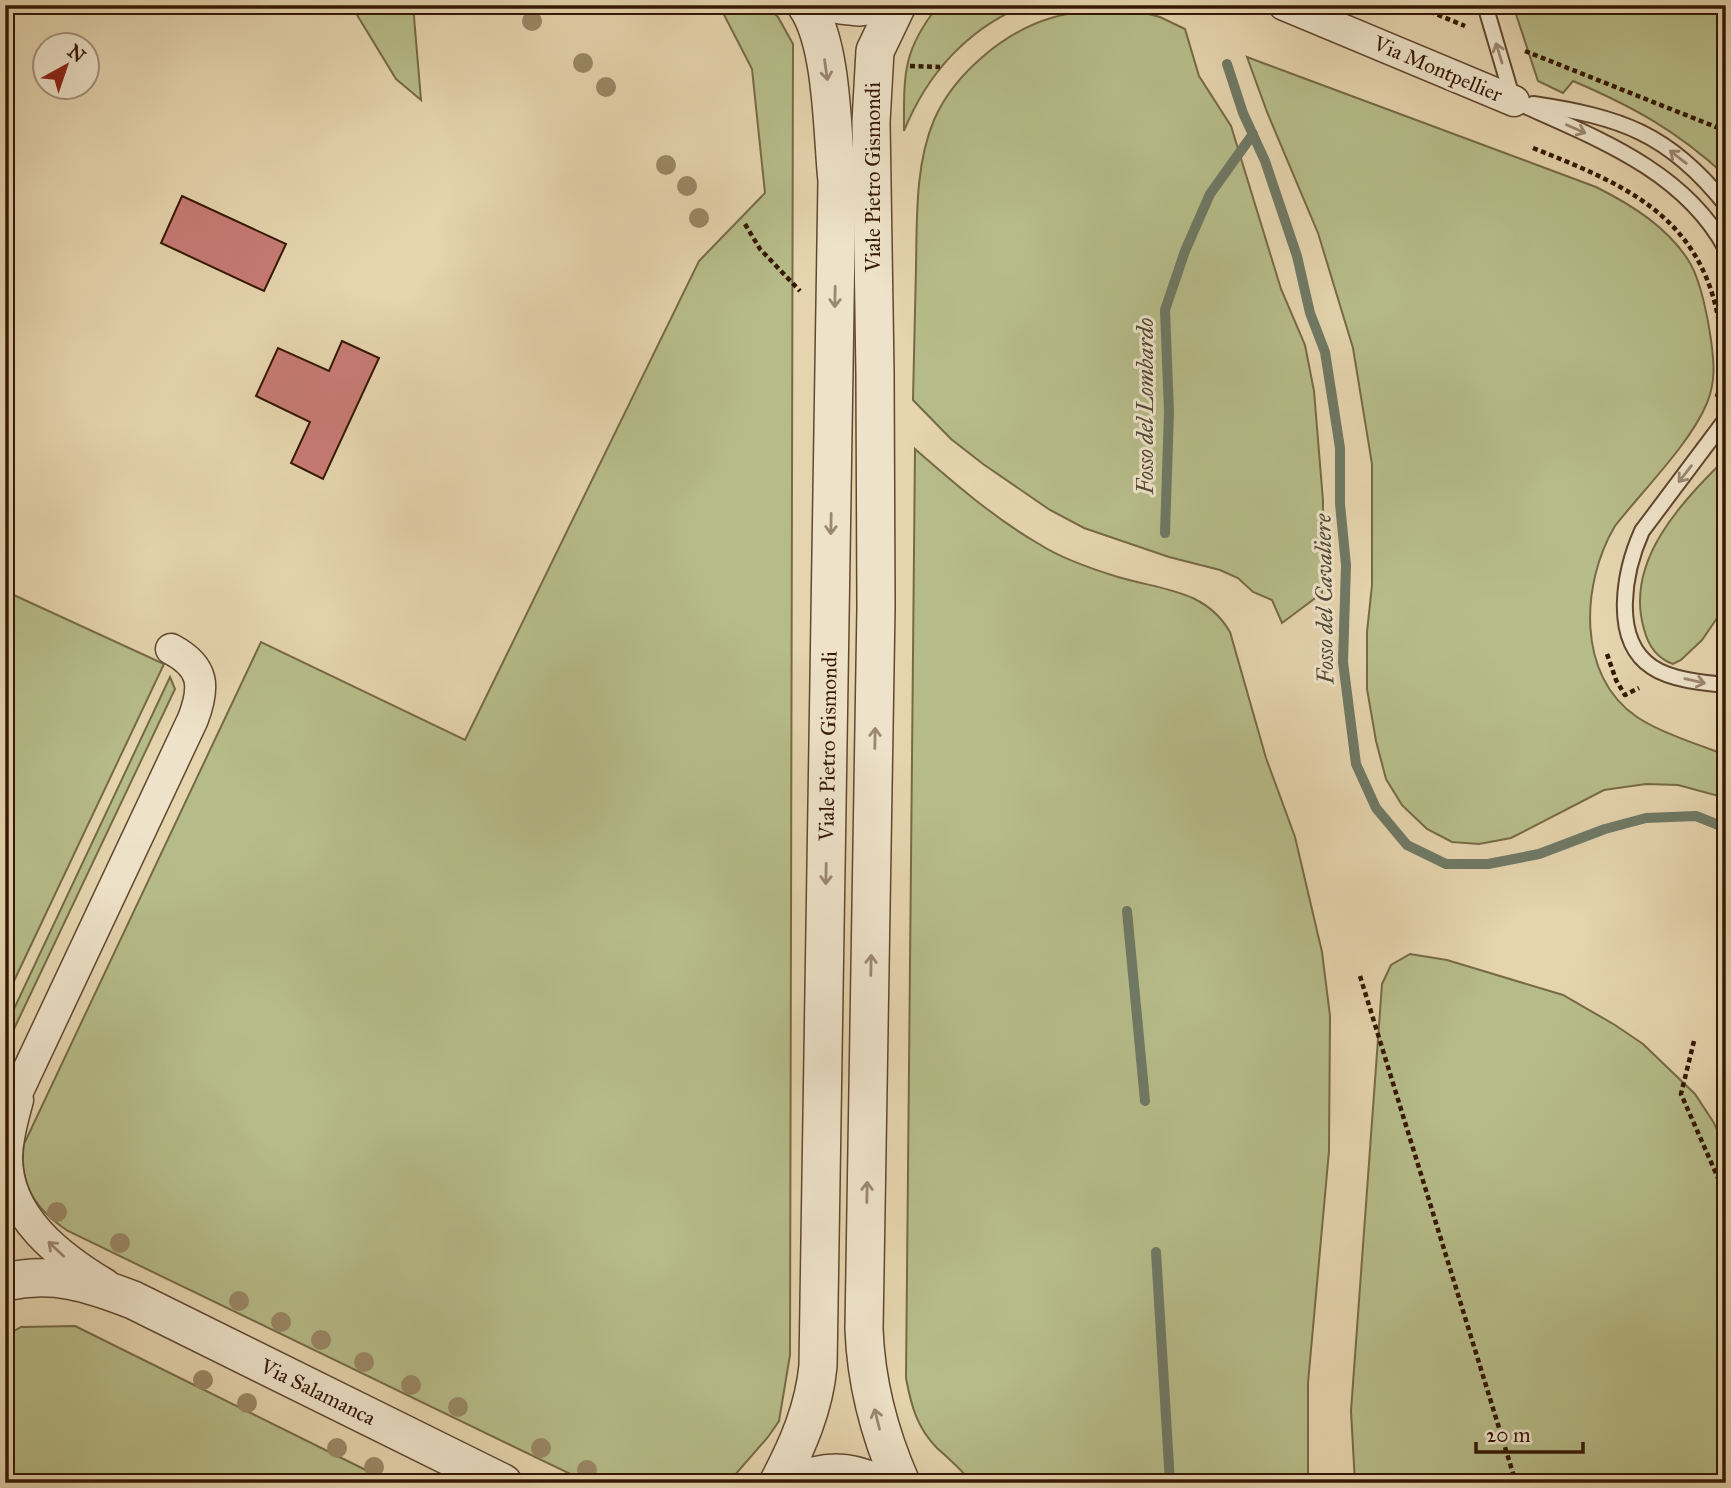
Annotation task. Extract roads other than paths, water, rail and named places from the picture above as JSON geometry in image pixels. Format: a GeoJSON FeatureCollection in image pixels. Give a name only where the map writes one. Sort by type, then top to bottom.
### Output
{"type":"FeatureCollection","features":[{"type":"Feature","properties":{"kind":"street","name":"Viale Pietro Gismondi"},"geometry":{"type":"LineString","coordinates":[[778,1483],[808,1415],[816,1385],[819,1358],[837,181],[823,46],[815,20],[806,5]]}},
{"type":"Feature","properties":{"kind":"street"},"geometry":{"type":"LineString","coordinates":[[841,5],[874,5]]}},
{"type":"Feature","properties":{"kind":"street","name":"Viale Pietro Gismondi"},"geometry":{"type":"LineString","coordinates":[[897,5],[875,51],[871,122],[876,620],[864,1329],[867,1372],[876,1414],[885,1446],[901,1483]]}},
{"type":"Feature","properties":{"kind":"street","name":"Via Montpellier"},"geometry":{"type":"LineString","coordinates":[[1284,5],[1514,101]]}},
{"type":"Feature","properties":{"kind":"street"},"geometry":{"type":"LineString","coordinates":[[5,1119],[194,719],[202,688],[189,660],[171,649]]}},
{"type":"Feature","properties":{"kind":"street"},"geometry":{"type":"LineString","coordinates":[[23,1082],[8,1139],[7,1157],[11,1187],[19,1206],[56,1250],[133,1300]]}},
{"type":"Feature","properties":{"kind":"street","name":"Via Salamanca"},"geometry":{"type":"LineString","coordinates":[[5,1282],[55,1278],[93,1284],[133,1300],[503,1483]]}},
{"type":"Feature","properties":{"kind":"street"},"geometry":{"type":"LineString","coordinates":[[797,1483],[824,1473],[841,1472],[855,1474],[876,1483]]}},
{"type":"Feature","properties":{"kind":"lane"},"geometry":{"type":"LineString","coordinates":[[1485,5],[1514,101]]}},
{"type":"Feature","properties":{"kind":"lane","name":"Via Montpellier"},"geometry":{"type":"LineString","coordinates":[[1514,101],[1578,111],[1631,127],[1677,155],[1726,205]]}},
{"type":"Feature","properties":{"kind":"lane","name":"Via Montpellier"},"geometry":{"type":"LineString","coordinates":[[1514,101],[1602,141],[1650,169],[1692,202],[1709,220],[1726,249]]}},
{"type":"Feature","properties":{"kind":"lane"},"geometry":{"type":"LineString","coordinates":[[1726,419],[1652,515],[1633,550],[1624,606],[1631,640],[1640,657],[1653,668],[1699,683],[1726,685]]}},
{"type":"Feature","properties":{"kind":"waterway","name":"Fosso del Cavaliere"},"geometry":{"type":"LineString","coordinates":[[1227,64],[1243,113],[1265,161],[1297,256],[1310,313],[1325,352],[1340,448],[1340,504],[1346,565],[1343,662],[1356,764],[1376,808],[1407,845],[1446,864],[1488,864],[1539,854],[1605,829],[1646,818],[1696,816],[1726,828]]}},
{"type":"Feature","properties":{"kind":"waterway","name":"Fosso del Lombardo"},"geometry":{"type":"LineString","coordinates":[[1165,533],[1169,412],[1165,310],[1185,251],[1210,194],[1253,134]]}},
{"type":"Feature","properties":{"kind":"waterway","name":"Fosso del Lombardo"},"geometry":{"type":"LineString","coordinates":[[1127,911],[1145,1101]]}},
{"type":"Feature","properties":{"kind":"waterway","name":"Fosso del Lombardo"},"geometry":{"type":"LineString","coordinates":[[1156,1252],[1170,1483]]}}]}
